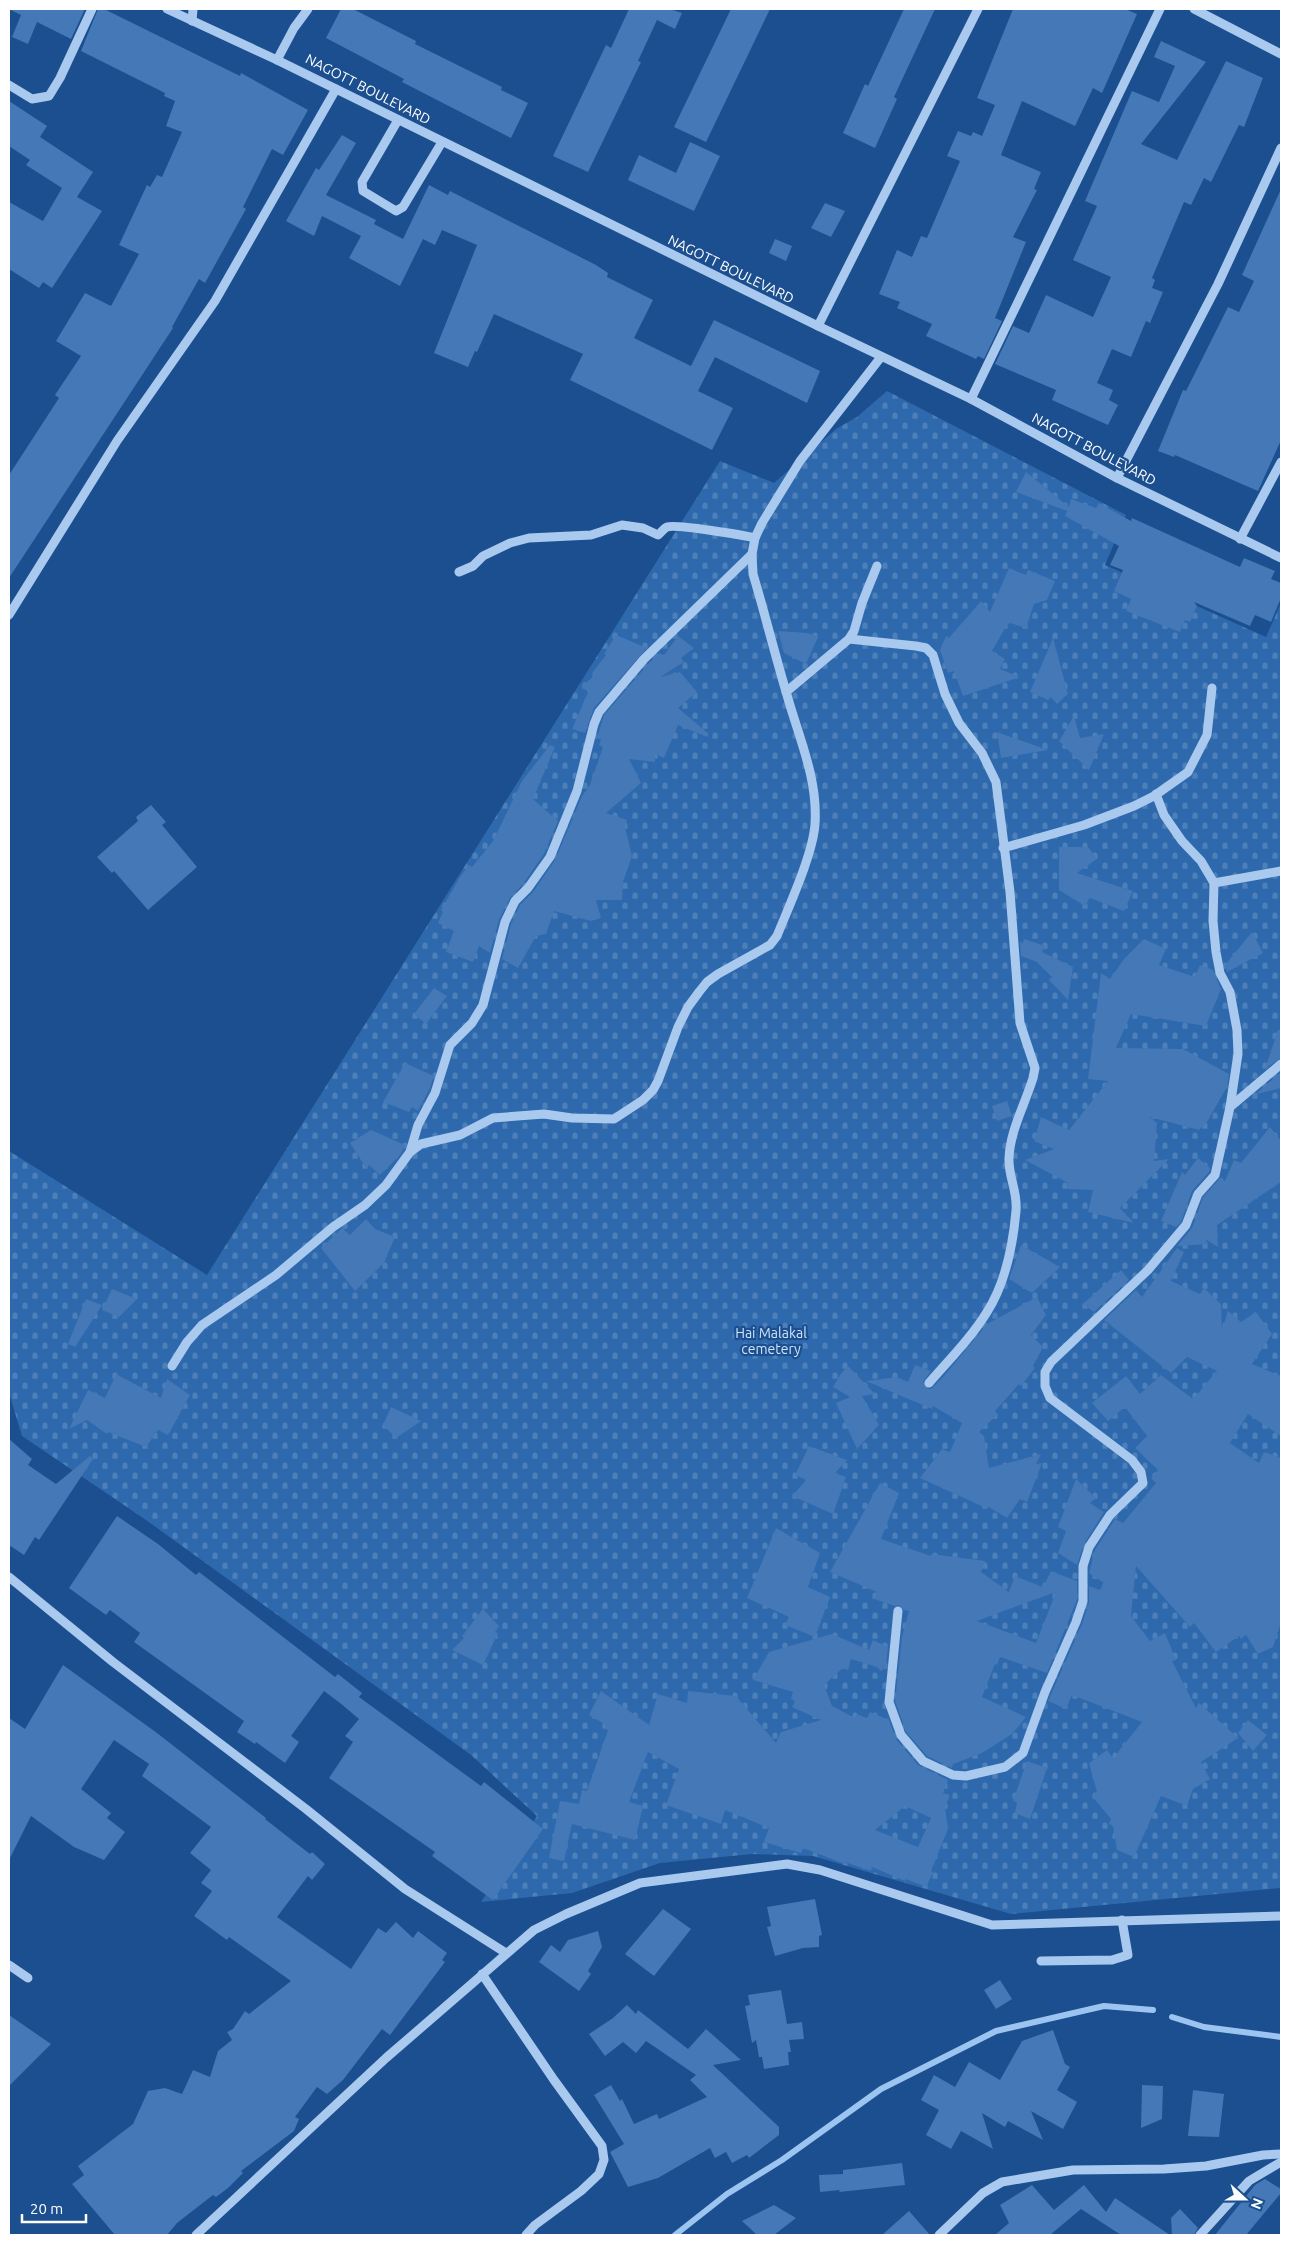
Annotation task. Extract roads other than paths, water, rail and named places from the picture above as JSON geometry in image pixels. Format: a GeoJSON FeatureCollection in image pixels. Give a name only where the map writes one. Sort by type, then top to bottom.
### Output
{"type":"FeatureCollection","features":[{"type":"Feature","properties":{"kind":"street"},"geometry":{"type":"LineString","coordinates":[[9,85],[32,99],[49,96],[60,78],[92,9]]}},
{"type":"Feature","properties":{"kind":"street","name":"NAGOTT BOULEVARD"},"geometry":{"type":"LineString","coordinates":[[166,9],[336,88],[442,142],[881,357],[971,398],[1117,478],[1281,558]]}},
{"type":"Feature","properties":{"kind":"street"},"geometry":{"type":"LineString","coordinates":[[192,20],[193,9]]}},
{"type":"Feature","properties":{"kind":"street"},"geometry":{"type":"LineString","coordinates":[[277,60],[294,28],[308,9]]}},
{"type":"Feature","properties":{"kind":"street"},"geometry":{"type":"LineString","coordinates":[[818,326],[978,9]]}},
{"type":"Feature","properties":{"kind":"street"},"geometry":{"type":"LineString","coordinates":[[971,398],[1160,9]]}},
{"type":"Feature","properties":{"kind":"street"},"geometry":{"type":"LineString","coordinates":[[1194,9],[1281,54]]}},
{"type":"Feature","properties":{"kind":"street"},"geometry":{"type":"LineString","coordinates":[[9,615],[117,441],[215,301],[336,88]]}},
{"type":"Feature","properties":{"kind":"street"},"geometry":{"type":"LineString","coordinates":[[398,120],[362,182],[363,191],[396,211],[403,207],[442,142]]}},
{"type":"Feature","properties":{"kind":"street"},"geometry":{"type":"LineString","coordinates":[[1117,478],[1218,284],[1281,148]]}},
{"type":"Feature","properties":{"kind":"street"},"geometry":{"type":"LineString","coordinates":[[172,1366],[187,1342],[202,1325],[276,1275],[333,1227],[365,1205],[386,1185],[410,1152],[421,1144],[460,1134],[493,1118],[544,1114],[572,1118],[614,1118],[643,1100],[653,1090],[678,1027],[698,992],[718,974],[770,945],[777,936],[807,856],[815,826],[815,798],[807,758],[786,692],[753,574],[752,554],[755,538],[800,461],[881,357]]}},
{"type":"Feature","properties":{"kind":"street"},"geometry":{"type":"LineString","coordinates":[[1240,539],[1281,462]]}},
{"type":"Feature","properties":{"kind":"street"},"geometry":{"type":"LineString","coordinates":[[459,572],[473,566],[483,556],[510,543],[529,538],[591,535],[622,526],[643,528],[658,535],[667,527],[678,526],[733,533],[755,538]]}},
{"type":"Feature","properties":{"kind":"street"},"geometry":{"type":"LineString","coordinates":[[410,1152],[418,1125],[435,1094],[450,1045],[472,1023],[483,1005],[505,922],[515,901],[528,888],[550,856],[555,845],[577,791],[594,724],[600,712],[644,659],[752,554]]}},
{"type":"Feature","properties":{"kind":"street"},"geometry":{"type":"LineString","coordinates":[[786,692],[849,639],[854,631],[862,603],[877,566]]}},
{"type":"Feature","properties":{"kind":"street"},"geometry":{"type":"LineString","coordinates":[[849,639],[926,648],[933,655],[945,694],[959,723],[982,754],[996,782],[1010,892],[1020,1023],[1035,1068],[1011,1141],[1009,1159],[1011,1177],[1016,1194],[1014,1228],[1004,1270],[988,1310],[929,1383]]}},
{"type":"Feature","properties":{"kind":"street"},"geometry":{"type":"LineString","coordinates":[[1003,848],[1084,825],[1134,806],[1156,794],[1188,772],[1207,735],[1212,688]]}},
{"type":"Feature","properties":{"kind":"street"},"geometry":{"type":"LineString","coordinates":[[898,1611],[889,1702],[895,1723],[910,1747],[923,1761],[940,1770],[960,1775],[981,1774],[1005,1767],[1023,1753],[1045,1692],[1076,1622],[1082,1601],[1084,1566],[1089,1547],[1110,1515],[1143,1483],[1141,1472],[1132,1460],[1050,1398],[1046,1386],[1045,1372],[1051,1362],[1148,1270],[1186,1225],[1198,1194],[1215,1175],[1230,1107],[1238,1054],[1237,1030],[1230,992],[1220,973],[1216,952],[1213,921],[1214,883],[1201,861],[1182,841],[1164,815],[1156,794]]}},
{"type":"Feature","properties":{"kind":"street"},"geometry":{"type":"LineString","coordinates":[[1214,883],[1281,870]]}},
{"type":"Feature","properties":{"kind":"street"},"geometry":{"type":"LineString","coordinates":[[1230,1107],[1281,1064]]}},
{"type":"Feature","properties":{"kind":"street"},"geometry":{"type":"LineString","coordinates":[[9,1577],[113,1662],[306,1809],[405,1889],[506,1953]]}},
{"type":"Feature","properties":{"kind":"street"},"geometry":{"type":"LineString","coordinates":[[196,2235],[386,2058],[534,1930],[566,1914],[640,1883],[787,1864],[820,1870],[992,1925],[1281,1916]]}},
{"type":"Feature","properties":{"kind":"street"},"geometry":{"type":"LineString","coordinates":[[1041,1961],[1112,1960],[1128,1955],[1122,1920]]}},
{"type":"Feature","properties":{"kind":"street"},"geometry":{"type":"LineString","coordinates":[[9,1965],[28,1978]]}},
{"type":"Feature","properties":{"kind":"street"},"geometry":{"type":"LineString","coordinates":[[482,1974],[554,2080],[602,2146],[604,2160],[599,2174],[581,2191],[535,2225],[526,2235]]}},
{"type":"Feature","properties":{"kind":"street"},"geometry":{"type":"LineString","coordinates":[[939,2235],[983,2193],[1002,2182],[1017,2178],[1073,2170],[1164,2169],[1206,2166],[1263,2155],[1281,2154]]}},
{"type":"Feature","properties":{"kind":"street"},"geometry":{"type":"LineString","coordinates":[[1200,2235],[1249,2181],[1281,2162]]}},
{"type":"Feature","properties":{"kind":"waterway"},"geometry":{"type":"LineString","coordinates":[[675,2235],[727,2194],[782,2160],[881,2089],[996,2031],[1104,2006],[1153,2010]]}},
{"type":"Feature","properties":{"kind":"waterway"},"geometry":{"type":"LineString","coordinates":[[1172,2017],[1204,2027],[1281,2037]]}},
{"type":"Feature","properties":{"kind":"park label","name":"Hai Malakal cemetery"},"geometry":{"type":"Point","coordinates":[771,1342]}}]}
